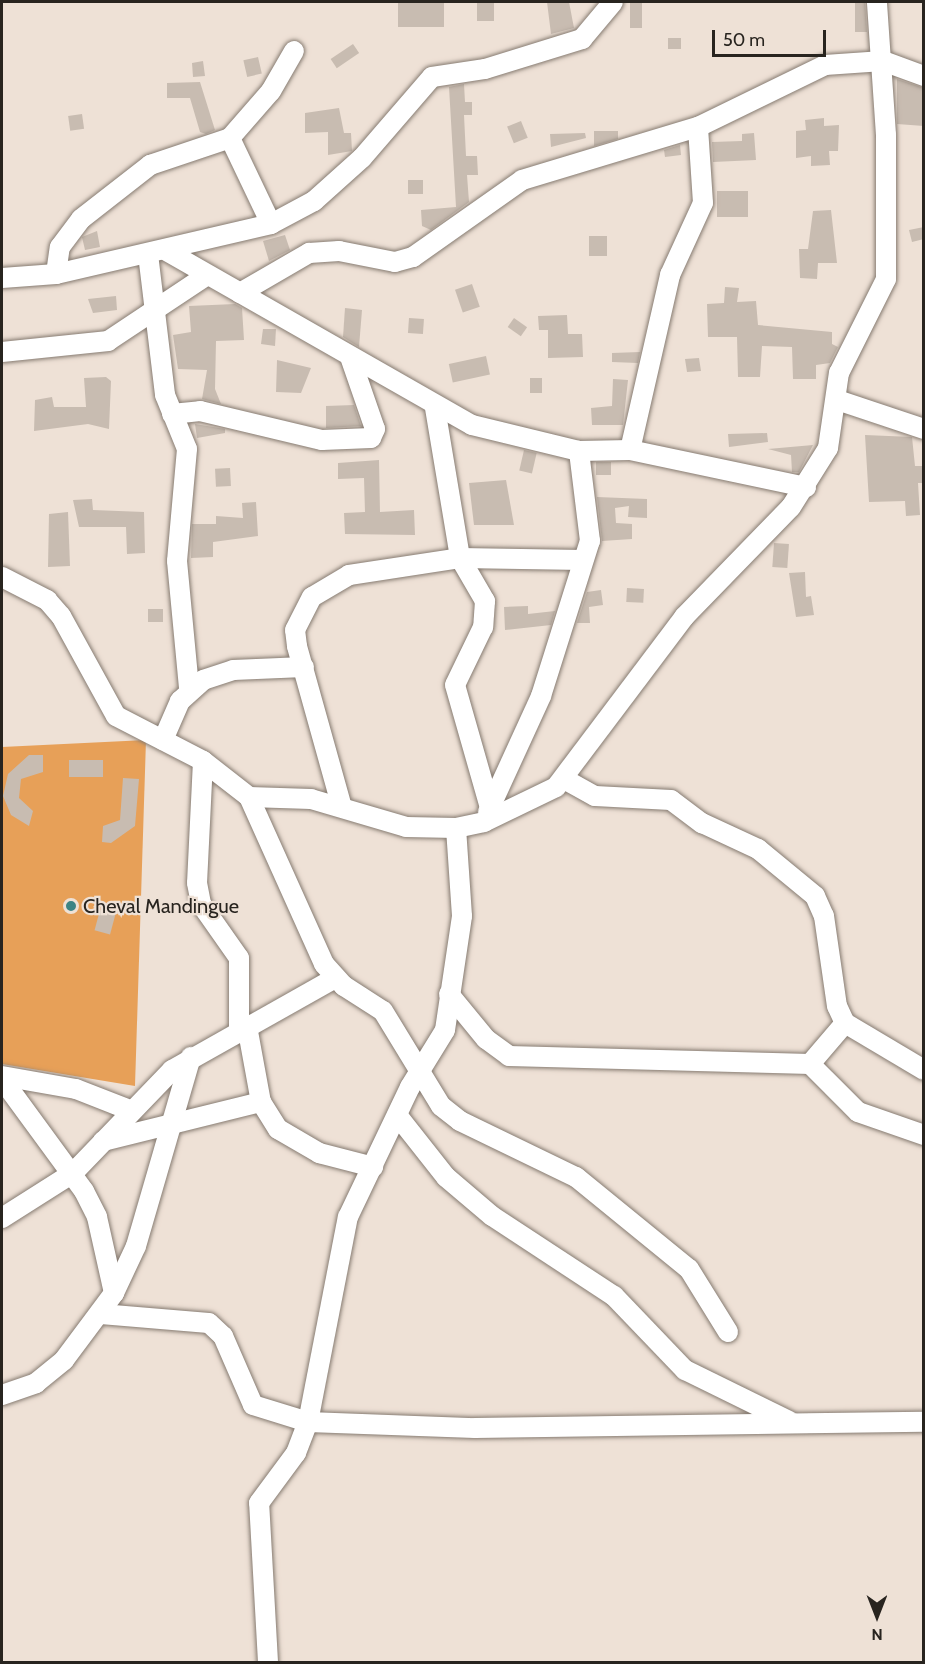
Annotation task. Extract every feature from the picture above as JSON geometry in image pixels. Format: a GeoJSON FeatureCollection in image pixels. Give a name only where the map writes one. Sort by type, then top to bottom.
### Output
{"type":"FeatureCollection","features":[{"type":"Feature","properties":{"kind":"street"},"geometry":{"type":"LineString","coordinates":[[2,278],[56,274],[271,224],[314,201],[362,158],[432,77],[485,69],[582,39],[613,2]]}},
{"type":"Feature","properties":{"kind":"street"},"geometry":{"type":"LineString","coordinates":[[249,797],[341,804],[406,827],[456,828],[487,815],[543,797],[564,779],[684,617],[806,487],[828,448],[848,348],[886,279],[883,61],[877,2]]}},
{"type":"Feature","properties":{"kind":"street"},"geometry":{"type":"LineString","coordinates":[[56,274],[67,233],[89,212],[150,165],[230,138],[271,91],[294,51]]}},
{"type":"Feature","properties":{"kind":"street"},"geometry":{"type":"LineString","coordinates":[[240,293],[309,253],[339,251],[395,262],[412,257],[522,180],[698,127],[825,65],[883,61],[924,76]]}},
{"type":"Feature","properties":{"kind":"street"},"geometry":{"type":"LineString","coordinates":[[630,450],[670,275],[703,203],[698,127]]}},
{"type":"Feature","properties":{"kind":"street"},"geometry":{"type":"LineString","coordinates":[[230,138],[271,224]]}},
{"type":"Feature","properties":{"kind":"street"},"geometry":{"type":"LineString","coordinates":[[157,252],[240,293],[435,408],[472,425],[579,451],[630,450],[806,487]]}},
{"type":"Feature","properties":{"kind":"street"},"geometry":{"type":"LineString","coordinates":[[157,252],[158,310],[165,395],[187,449],[177,561],[189,689],[163,740]]}},
{"type":"Feature","properties":{"kind":"street"},"geometry":{"type":"LineString","coordinates":[[2,352],[108,341],[158,310],[206,276]]}},
{"type":"Feature","properties":{"kind":"street"},"geometry":{"type":"LineString","coordinates":[[172,414],[200,411],[322,440],[370,438],[375,429],[350,357]]}},
{"type":"Feature","properties":{"kind":"street"},"geometry":{"type":"LineString","coordinates":[[837,400],[924,429]]}},
{"type":"Feature","properties":{"kind":"street"},"geometry":{"type":"LineString","coordinates":[[435,408],[460,558],[481,587],[485,610],[455,685],[487,815]]}},
{"type":"Feature","properties":{"kind":"street"},"geometry":{"type":"LineString","coordinates":[[487,815],[541,696],[584,560],[591,522],[579,451]]}},
{"type":"Feature","properties":{"kind":"street"},"geometry":{"type":"LineString","coordinates":[[341,804],[295,630],[312,597],[328,584],[460,558],[584,560]]}},
{"type":"Feature","properties":{"kind":"street"},"geometry":{"type":"LineString","coordinates":[[2,577],[47,600],[61,616],[116,716],[203,761],[249,797],[312,942],[335,978],[383,1011],[441,1106],[460,1121],[576,1177],[689,1269],[728,1332]]}},
{"type":"Feature","properties":{"kind":"street"},"geometry":{"type":"LineString","coordinates":[[189,689],[233,670],[304,668]]}},
{"type":"Feature","properties":{"kind":"street"},"geometry":{"type":"LineString","coordinates":[[203,761],[197,883],[201,904],[239,958],[243,1028],[261,1101],[278,1129],[297,1144],[373,1167]]}},
{"type":"Feature","properties":{"kind":"street"},"geometry":{"type":"LineString","coordinates":[[564,779],[595,796],[671,800],[702,823],[758,849],[815,896],[824,916],[837,1006],[845,1023],[924,1070]]}},
{"type":"Feature","properties":{"kind":"street"},"geometry":{"type":"LineString","coordinates":[[268,1662],[259,1503],[296,1454],[308,1422],[341,1235],[397,1115],[441,1042],[462,916],[456,828]]}},
{"type":"Feature","properties":{"kind":"street"},"geometry":{"type":"LineString","coordinates":[[3,1215],[73,1173],[130,1110],[190,1057],[335,978]]}},
{"type":"Feature","properties":{"kind":"street"},"geometry":{"type":"LineString","coordinates":[[449,994],[486,1039],[509,1056],[810,1064],[858,1112],[924,1135]]}},
{"type":"Feature","properties":{"kind":"street"},"geometry":{"type":"LineString","coordinates":[[810,1064],[845,1023]]}},
{"type":"Feature","properties":{"kind":"street"},"geometry":{"type":"LineString","coordinates":[[2,1395],[43,1377],[88,1334],[114,1293],[136,1246],[173,1124],[190,1057]]}},
{"type":"Feature","properties":{"kind":"street"},"geometry":{"type":"LineString","coordinates":[[2,1078],[76,1089],[130,1110]]}},
{"type":"Feature","properties":{"kind":"street"},"geometry":{"type":"LineString","coordinates":[[2,1078],[73,1173],[97,1217],[114,1293]]}},
{"type":"Feature","properties":{"kind":"street"},"geometry":{"type":"LineString","coordinates":[[103,1141],[261,1101]]}},
{"type":"Feature","properties":{"kind":"street"},"geometry":{"type":"LineString","coordinates":[[397,1115],[446,1177],[492,1216],[614,1296],[685,1370],[792,1422]]}},
{"type":"Feature","properties":{"kind":"street"},"geometry":{"type":"LineString","coordinates":[[101,1314],[208,1323],[223,1336],[253,1405],[308,1422],[475,1428],[924,1422]]}},
{"type":"Feature","properties":{"kind":"shaded area","name":"Cheval Mandingue"},"geometry":{"type":"Polygon","coordinates":[[[146,740],[135,1086],[2,1064],[2,747],[146,740]]]}},
{"type":"Feature","properties":{"kind":"building"},"geometry":{"type":"Polygon","coordinates":[[[398,2],[444,2],[444,27],[398,27],[398,2]]]}},
{"type":"Feature","properties":{"kind":"building"},"geometry":{"type":"Polygon","coordinates":[[[477,2],[494,2],[494,21],[477,21],[477,2]]]}},
{"type":"Feature","properties":{"kind":"building"},"geometry":{"type":"Polygon","coordinates":[[[547,2],[569,2],[574,28],[551,34],[547,2]]]}},
{"type":"Feature","properties":{"kind":"building"},"geometry":{"type":"Polygon","coordinates":[[[630,2],[642,2],[642,28],[630,28],[630,2]]]}},
{"type":"Feature","properties":{"kind":"building"},"geometry":{"type":"Polygon","coordinates":[[[855,2],[865,2],[867,32],[855,32],[855,2]]]}},
{"type":"Feature","properties":{"kind":"building"},"geometry":{"type":"Polygon","coordinates":[[[668,38],[681,38],[681,49],[668,49],[668,38]]]}},
{"type":"Feature","properties":{"kind":"building"},"geometry":{"type":"Polygon","coordinates":[[[353,44],[359,53],[337,68],[331,59],[353,44]]]}},
{"type":"Feature","properties":{"kind":"building"},"geometry":{"type":"Polygon","coordinates":[[[258,57],[262,74],[247,77],[243,60],[258,57]]]}},
{"type":"Feature","properties":{"kind":"building"},"geometry":{"type":"Polygon","coordinates":[[[203,61],[205,76],[193,77],[192,63],[203,61]]]}},
{"type":"Feature","properties":{"kind":"building"},"geometry":{"type":"Polygon","coordinates":[[[897,79],[924,88],[924,126],[897,124],[897,79]]]}},
{"type":"Feature","properties":{"kind":"building"},"geometry":{"type":"Polygon","coordinates":[[[200,82],[215,130],[206,134],[200,132],[190,98],[167,98],[167,83],[200,82]]]}},
{"type":"Feature","properties":{"kind":"building"},"geometry":{"type":"Polygon","coordinates":[[[464,84],[465,102],[472,102],[472,115],[464,115],[466,156],[477,156],[478,175],[467,175],[469,202],[431,230],[422,226],[421,210],[456,207],[449,87],[464,84]]]}},
{"type":"Feature","properties":{"kind":"building"},"geometry":{"type":"Polygon","coordinates":[[[339,108],[344,133],[351,133],[352,151],[328,155],[328,132],[305,133],[305,113],[339,108]]]}},
{"type":"Feature","properties":{"kind":"building"},"geometry":{"type":"Polygon","coordinates":[[[82,114],[84,129],[70,131],[68,116],[82,114]]]}},
{"type":"Feature","properties":{"kind":"building"},"geometry":{"type":"Polygon","coordinates":[[[824,118],[824,126],[839,125],[838,151],[829,151],[830,165],[811,166],[811,156],[796,158],[796,131],[806,130],[805,120],[824,118]]]}},
{"type":"Feature","properties":{"kind":"building"},"geometry":{"type":"Polygon","coordinates":[[[521,121],[528,138],[514,143],[507,127],[521,121]]]}},
{"type":"Feature","properties":{"kind":"building"},"geometry":{"type":"Polygon","coordinates":[[[594,131],[618,131],[618,139],[594,146],[594,131]]]}},
{"type":"Feature","properties":{"kind":"building"},"geometry":{"type":"Polygon","coordinates":[[[585,133],[586,138],[551,147],[550,134],[585,133]]]}},
{"type":"Feature","properties":{"kind":"building"},"geometry":{"type":"Polygon","coordinates":[[[754,133],[756,160],[713,162],[712,142],[742,141],[742,134],[754,133]]]}},
{"type":"Feature","properties":{"kind":"building"},"geometry":{"type":"Polygon","coordinates":[[[680,145],[681,155],[665,157],[664,150],[680,145]]]}},
{"type":"Feature","properties":{"kind":"building"},"geometry":{"type":"Polygon","coordinates":[[[408,180],[423,180],[423,194],[408,194],[408,180]]]}},
{"type":"Feature","properties":{"kind":"building"},"geometry":{"type":"Polygon","coordinates":[[[717,191],[748,191],[748,217],[717,217],[717,191]]]}},
{"type":"Feature","properties":{"kind":"building"},"geometry":{"type":"Polygon","coordinates":[[[831,210],[837,263],[818,263],[817,279],[800,278],[799,249],[808,249],[813,211],[831,210]]]}},
{"type":"Feature","properties":{"kind":"building"},"geometry":{"type":"Polygon","coordinates":[[[924,227],[924,239],[912,242],[909,230],[924,227]]]}},
{"type":"Feature","properties":{"kind":"building"},"geometry":{"type":"Polygon","coordinates":[[[97,231],[100,247],[85,250],[82,237],[97,231]]]}},
{"type":"Feature","properties":{"kind":"building"},"geometry":{"type":"Polygon","coordinates":[[[285,235],[290,250],[269,261],[263,241],[285,235]]]}},
{"type":"Feature","properties":{"kind":"building"},"geometry":{"type":"Polygon","coordinates":[[[589,236],[607,236],[607,256],[589,256],[589,236]]]}},
{"type":"Feature","properties":{"kind":"building"},"geometry":{"type":"Polygon","coordinates":[[[472,284],[480,307],[463,313],[455,290],[472,284]]]}},
{"type":"Feature","properties":{"kind":"building"},"geometry":{"type":"Polygon","coordinates":[[[725,287],[739,288],[737,302],[756,301],[758,325],[832,332],[832,344],[838,347],[830,363],[816,365],[816,379],[793,379],[792,347],[762,346],[760,377],[738,377],[737,337],[708,337],[707,304],[724,303],[725,287]]]}},
{"type":"Feature","properties":{"kind":"building"},"geometry":{"type":"Polygon","coordinates":[[[116,296],[117,310],[93,313],[88,299],[116,296]]]}},
{"type":"Feature","properties":{"kind":"building"},"geometry":{"type":"Polygon","coordinates":[[[235,304],[242,308],[244,340],[216,341],[215,389],[221,404],[202,399],[207,370],[178,369],[173,335],[191,332],[189,306],[235,304]]]}},
{"type":"Feature","properties":{"kind":"building"},"geometry":{"type":"Polygon","coordinates":[[[345,308],[362,310],[359,347],[343,337],[345,308]]]}},
{"type":"Feature","properties":{"kind":"building"},"geometry":{"type":"Polygon","coordinates":[[[567,315],[568,334],[582,334],[583,357],[548,358],[548,330],[539,330],[538,316],[567,315]]]}},
{"type":"Feature","properties":{"kind":"building"},"geometry":{"type":"Polygon","coordinates":[[[409,318],[424,319],[423,334],[408,333],[409,318]]]}},
{"type":"Feature","properties":{"kind":"building"},"geometry":{"type":"Polygon","coordinates":[[[514,318],[527,327],[521,336],[508,327],[514,318]]]}},
{"type":"Feature","properties":{"kind":"building"},"geometry":{"type":"Polygon","coordinates":[[[263,329],[276,329],[275,346],[261,344],[263,329]]]}},
{"type":"Feature","properties":{"kind":"building"},"geometry":{"type":"Polygon","coordinates":[[[640,352],[638,363],[612,362],[612,353],[640,352]]]}},
{"type":"Feature","properties":{"kind":"building"},"geometry":{"type":"Polygon","coordinates":[[[486,356],[490,375],[453,382],[449,364],[486,356]]]}},
{"type":"Feature","properties":{"kind":"building"},"geometry":{"type":"Polygon","coordinates":[[[699,358],[701,371],[687,372],[685,359],[699,358]]]}},
{"type":"Feature","properties":{"kind":"building"},"geometry":{"type":"Polygon","coordinates":[[[277,360],[311,368],[301,393],[276,392],[277,360]]]}},
{"type":"Feature","properties":{"kind":"building"},"geometry":{"type":"Polygon","coordinates":[[[106,377],[111,381],[109,429],[88,424],[34,431],[35,400],[52,397],[54,407],[86,407],[84,378],[106,377]]]}},
{"type":"Feature","properties":{"kind":"building"},"geometry":{"type":"Polygon","coordinates":[[[530,378],[542,378],[542,393],[530,393],[530,378]]]}},
{"type":"Feature","properties":{"kind":"building"},"geometry":{"type":"Polygon","coordinates":[[[613,379],[628,380],[623,425],[592,425],[591,408],[612,406],[613,379]]]}},
{"type":"Feature","properties":{"kind":"building"},"geometry":{"type":"Polygon","coordinates":[[[354,405],[361,426],[326,428],[326,406],[354,405]]]}},
{"type":"Feature","properties":{"kind":"building"},"geometry":{"type":"Polygon","coordinates":[[[195,424],[225,429],[225,433],[197,438],[195,424]]]}},
{"type":"Feature","properties":{"kind":"building"},"geometry":{"type":"Polygon","coordinates":[[[767,433],[768,442],[729,447],[728,434],[767,433]]]}},
{"type":"Feature","properties":{"kind":"building"},"geometry":{"type":"Polygon","coordinates":[[[865,435],[912,437],[915,466],[924,466],[924,483],[918,483],[920,515],[906,516],[905,501],[869,502],[865,435]]]}},
{"type":"Feature","properties":{"kind":"building"},"geometry":{"type":"Polygon","coordinates":[[[813,445],[799,472],[792,472],[791,455],[768,449],[813,445]]]}},
{"type":"Feature","properties":{"kind":"building"},"geometry":{"type":"Polygon","coordinates":[[[524,450],[537,453],[532,473],[519,470],[524,450]]]}},
{"type":"Feature","properties":{"kind":"building"},"geometry":{"type":"Polygon","coordinates":[[[379,460],[380,512],[414,510],[415,535],[345,534],[344,513],[365,512],[364,478],[338,479],[338,463],[379,460]]]}},
{"type":"Feature","properties":{"kind":"building"},"geometry":{"type":"Polygon","coordinates":[[[596,462],[611,462],[611,475],[596,475],[596,462]]]}},
{"type":"Feature","properties":{"kind":"building"},"geometry":{"type":"Polygon","coordinates":[[[230,468],[231,486],[216,487],[215,469],[230,468]]]}},
{"type":"Feature","properties":{"kind":"building"},"geometry":{"type":"Polygon","coordinates":[[[506,480],[514,525],[474,525],[469,483],[506,480]]]}},
{"type":"Feature","properties":{"kind":"building"},"geometry":{"type":"Polygon","coordinates":[[[597,497],[647,499],[647,518],[628,517],[629,506],[615,508],[616,523],[632,524],[632,539],[602,541],[597,497]]]}},
{"type":"Feature","properties":{"kind":"building"},"geometry":{"type":"Polygon","coordinates":[[[92,499],[93,510],[144,512],[145,553],[127,554],[126,527],[79,527],[73,500],[92,499]]]}},
{"type":"Feature","properties":{"kind":"building"},"geometry":{"type":"Polygon","coordinates":[[[256,502],[258,536],[213,542],[213,557],[191,558],[192,524],[216,524],[216,516],[243,518],[242,503],[256,502]]]}},
{"type":"Feature","properties":{"kind":"building"},"geometry":{"type":"Polygon","coordinates":[[[68,512],[70,566],[48,567],[49,514],[68,512]]]}},
{"type":"Feature","properties":{"kind":"building"},"geometry":{"type":"Polygon","coordinates":[[[774,543],[789,544],[787,568],[772,567],[774,543]]]}},
{"type":"Feature","properties":{"kind":"building"},"geometry":{"type":"Polygon","coordinates":[[[805,572],[806,597],[811,596],[814,615],[796,617],[789,573],[805,572]]]}},
{"type":"Feature","properties":{"kind":"building"},"geometry":{"type":"Polygon","coordinates":[[[627,588],[644,589],[643,603],[626,602],[627,588]]]}},
{"type":"Feature","properties":{"kind":"building"},"geometry":{"type":"Polygon","coordinates":[[[601,590],[603,605],[589,607],[590,623],[577,623],[587,592],[601,590]]]}},
{"type":"Feature","properties":{"kind":"building"},"geometry":{"type":"Polygon","coordinates":[[[528,606],[528,614],[555,611],[551,625],[505,630],[504,607],[528,606]]]}},
{"type":"Feature","properties":{"kind":"building"},"geometry":{"type":"Polygon","coordinates":[[[148,609],[163,609],[163,622],[148,622],[148,609]]]}},
{"type":"Feature","properties":{"kind":"building"},"geometry":{"type":"Polygon","coordinates":[[[29,755],[43,755],[43,772],[21,779],[19,798],[33,811],[29,826],[11,815],[3,796],[8,774],[29,755]]]}},
{"type":"Feature","properties":{"kind":"building"},"geometry":{"type":"Polygon","coordinates":[[[69,760],[103,760],[103,777],[69,777],[69,760]]]}},
{"type":"Feature","properties":{"kind":"building"},"geometry":{"type":"Polygon","coordinates":[[[123,778],[139,779],[135,826],[111,843],[102,842],[103,826],[120,820],[123,778]]]}},
{"type":"Feature","properties":{"kind":"building"},"geometry":{"type":"Polygon","coordinates":[[[100,910],[115,914],[110,934],[95,930],[100,910]]]}},
{"type":"Feature","properties":{"kind":"place","name":"Cheval Mandingue"},"geometry":{"type":"Point","coordinates":[71,906]}}]}
